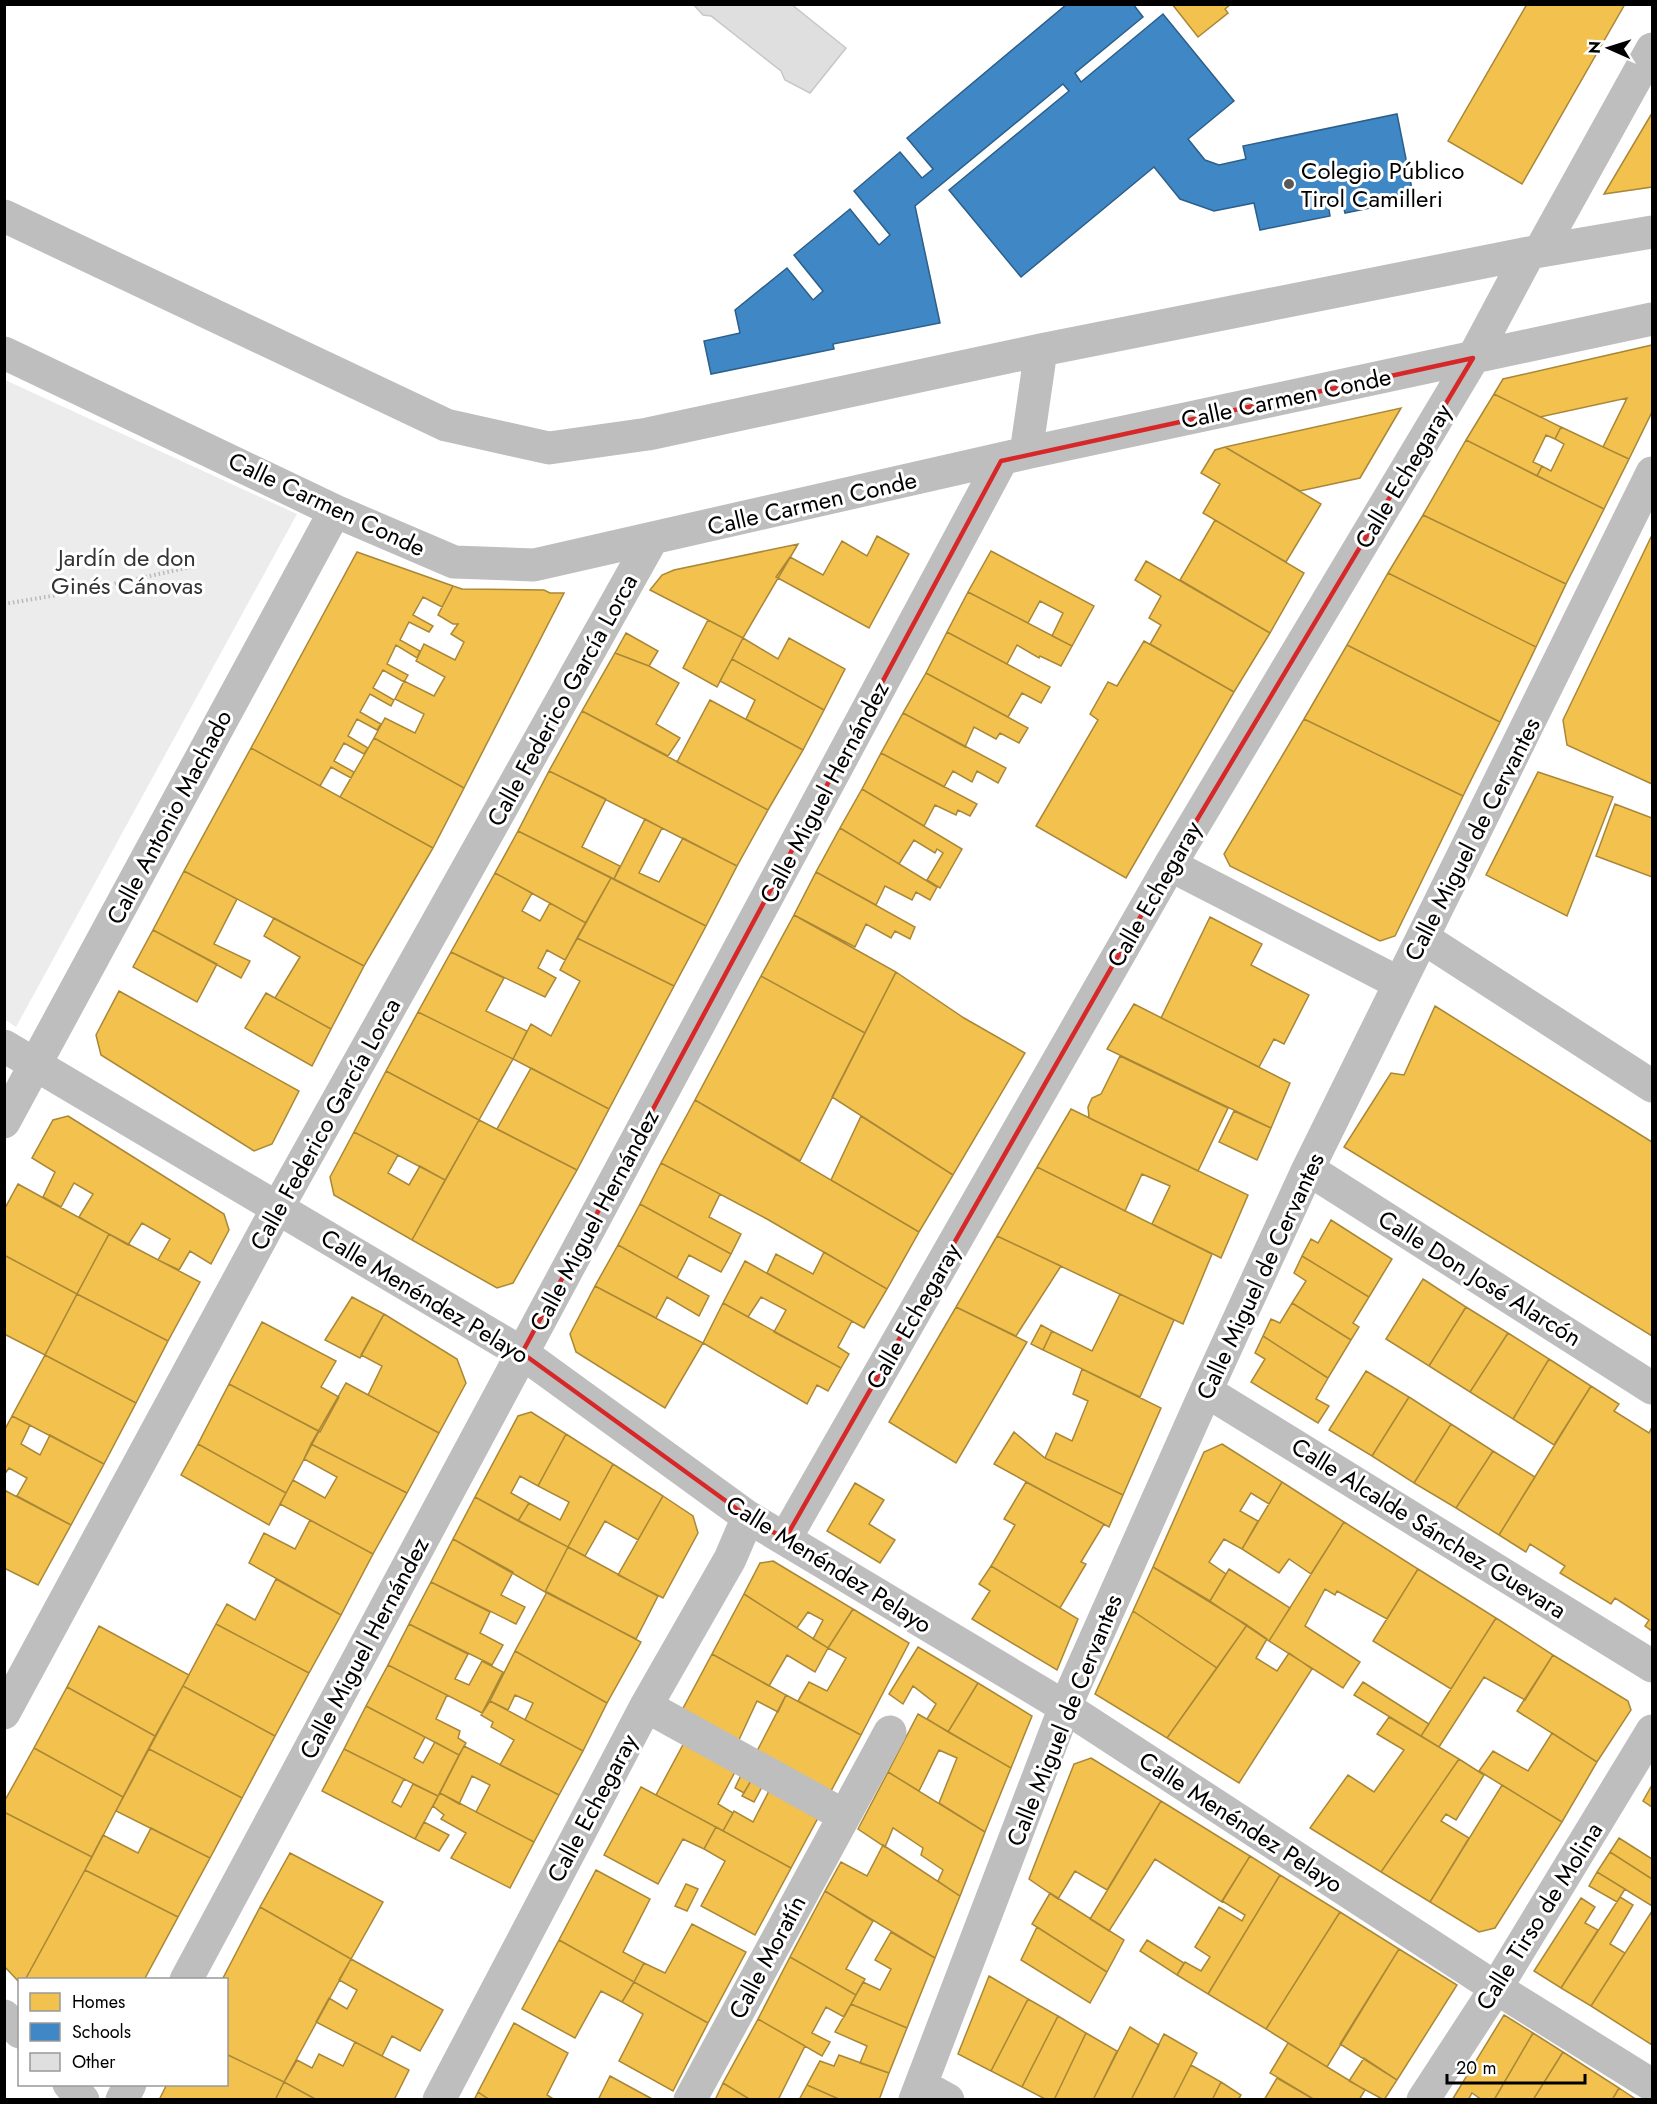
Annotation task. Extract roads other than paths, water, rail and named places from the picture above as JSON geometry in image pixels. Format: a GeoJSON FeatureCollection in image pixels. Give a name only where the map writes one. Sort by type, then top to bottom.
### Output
{"type":"FeatureCollection","features":[{"type":"Feature","properties":{"kind":"street","name":"Calle Echegaray"},"geometry":{"type":"LineString","coordinates":[[785,1539],[1170,865],[1473,358],[1653,49]]}},
{"type":"Feature","properties":{"kind":"street"},"geometry":{"type":"LineString","coordinates":[[4,216],[446,425],[549,448],[648,434],[1041,350],[1534,252],[1653,232]]}},
{"type":"Feature","properties":{"kind":"street","name":"Calle Carmen Conde"},"geometry":{"type":"LineString","coordinates":[[4,353],[335,511],[454,562],[534,565],[1013,457],[1653,320]]}},
{"type":"Feature","properties":{"kind":"street","name":"Calle Miguel Hernández"},"geometry":{"type":"LineString","coordinates":[[187,1978],[522,1353],[1013,457],[1041,350]]}},
{"type":"Feature","properties":{"kind":"street","name":"Calle Miguel de Cervantes"},"geometry":{"type":"LineString","coordinates":[[928,2095],[1065,1707],[1206,1391],[1308,1169],[1399,983],[1425,939],[1653,473]]}},
{"type":"Feature","properties":{"kind":"street","name":"Calle Antonio Machado"},"geometry":{"type":"LineString","coordinates":[[4,1122],[335,511]]}},
{"type":"Feature","properties":{"kind":"street","name":"Calle Federico García Lorca"},"geometry":{"type":"LineString","coordinates":[[4,1713],[278,1207],[652,539]]}},
{"type":"Feature","properties":{"kind":"street"},"geometry":{"type":"LineString","coordinates":[[1170,865],[1399,983]]}},
{"type":"Feature","properties":{"kind":"street"},"geometry":{"type":"LineString","coordinates":[[1425,939],[1653,1086]]}},
{"type":"Feature","properties":{"kind":"street","name":"Calle Menéndez Pelayo"},"geometry":{"type":"LineString","coordinates":[[4,1046],[522,1353],[748,1517],[1065,1707],[1496,1988],[1653,2085]]}},
{"type":"Feature","properties":{"kind":"street","name":"Calle Don José Alarcón"},"geometry":{"type":"LineString","coordinates":[[1308,1169],[1653,1388]]}},
{"type":"Feature","properties":{"kind":"street","name":"Calle Alcalde Sánchez Guevara"},"geometry":{"type":"LineString","coordinates":[[1206,1391],[1653,1666]]}},
{"type":"Feature","properties":{"kind":"street","name":"Calle Echegaray"},"geometry":{"type":"LineString","coordinates":[[439,2100],[646,1706],[730,1559],[748,1517]]}},
{"type":"Feature","properties":{"kind":"street"},"geometry":{"type":"LineString","coordinates":[[646,1706],[843,1815]]}},
{"type":"Feature","properties":{"kind":"street","name":"Calle Tirso de Molina"},"geometry":{"type":"LineString","coordinates":[[1423,2100],[1496,1988],[1653,1731]]}},
{"type":"Feature","properties":{"kind":"street","name":"Calle Moratín"},"geometry":{"type":"LineString","coordinates":[[690,2100],[890,1732]]}},
{"type":"Feature","properties":{"kind":"street"},"geometry":{"type":"LineString","coordinates":[[4,2016],[18,2030]]}},
{"type":"Feature","properties":{"kind":"street"},"geometry":{"type":"LineString","coordinates":[[70,2086],[83,2100]]}},
{"type":"Feature","properties":{"kind":"street"},"geometry":{"type":"LineString","coordinates":[[122,2100],[129,2086]]}},
{"type":"Feature","properties":{"kind":"place","name":"Colegio Público Tirol Camilleri"},"geometry":{"type":"Point","coordinates":[1289,184]}},
{"type":"Feature","properties":{"kind":"park label","name":"Jardín de don Ginés Cánovas"},"geometry":{"type":"Point","coordinates":[127,571]}}]}
